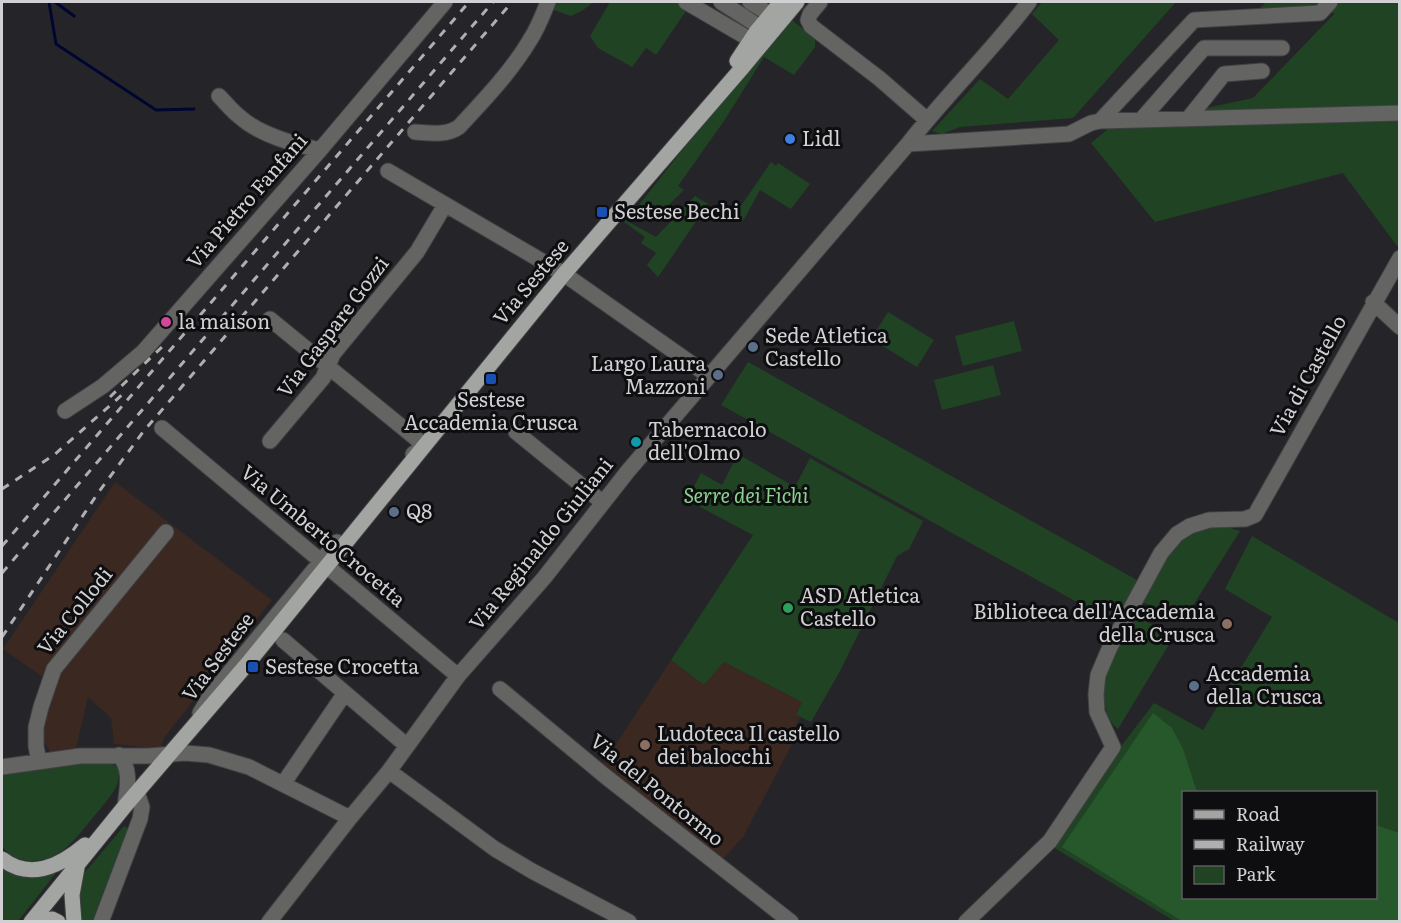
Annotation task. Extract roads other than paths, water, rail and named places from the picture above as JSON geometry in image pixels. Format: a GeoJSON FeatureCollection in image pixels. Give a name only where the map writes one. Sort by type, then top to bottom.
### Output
{"type":"FeatureCollection","features":[{"type":"Feature","properties":{"kind":"main road","name":"Via Sestese"},"geometry":{"type":"LineString","coordinates":[[673,148],[781,2]]}},
{"type":"Feature","properties":{"kind":"main road","name":"Via Sestese"},"geometry":{"type":"LineString","coordinates":[[31,921],[125,806],[189,733],[323,564],[410,466],[424,445],[564,274],[797,2]]}},
{"type":"Feature","properties":{"kind":"main road"},"geometry":{"type":"LineString","coordinates":[[2,859],[10,865],[29,870],[56,866],[69,859],[114,820]]}},
{"type":"Feature","properties":{"kind":"main road"},"geometry":{"type":"LineString","coordinates":[[74,921],[73,885],[80,862]]}},
{"type":"Feature","properties":{"kind":"main road"},"geometry":{"type":"LineString","coordinates":[[39,921],[46,919],[58,921]]}},
{"type":"Feature","properties":{"kind":"street","name":"Via Pietro Fanfani"},"geometry":{"type":"LineString","coordinates":[[65,411],[103,386],[142,352],[320,150],[445,2]]}},
{"type":"Feature","properties":{"kind":"street"},"geometry":{"type":"LineString","coordinates":[[415,132],[452,132],[459,127],[509,69],[532,38],[548,2]]}},
{"type":"Feature","properties":{"kind":"street"},"geometry":{"type":"LineString","coordinates":[[686,2],[762,26]]}},
{"type":"Feature","properties":{"kind":"street"},"geometry":{"type":"LineString","coordinates":[[721,2],[762,26]]}},
{"type":"Feature","properties":{"kind":"street"},"geometry":{"type":"LineString","coordinates":[[750,2],[762,26]]}},
{"type":"Feature","properties":{"kind":"street"},"geometry":{"type":"LineString","coordinates":[[742,68],[762,26],[791,2]]}},
{"type":"Feature","properties":{"kind":"street"},"geometry":{"type":"LineString","coordinates":[[820,2],[810,14],[808,20],[811,26],[880,79],[927,120]]}},
{"type":"Feature","properties":{"kind":"street","name":"Via Reginaldo Giuliani"},"geometry":{"type":"LineString","coordinates":[[269,921],[389,771],[458,676],[544,578],[602,502],[1029,2]]}},
{"type":"Feature","properties":{"kind":"street"},"geometry":{"type":"LineString","coordinates":[[1100,121],[1194,20],[1320,13],[1330,2]]}},
{"type":"Feature","properties":{"kind":"street"},"geometry":{"type":"LineString","coordinates":[[1141,120],[1204,48],[1282,48]]}},
{"type":"Feature","properties":{"kind":"street"},"geometry":{"type":"LineString","coordinates":[[1188,119],[1224,74],[1262,71]]}},
{"type":"Feature","properties":{"kind":"street"},"geometry":{"type":"LineString","coordinates":[[219,96],[241,119],[268,134],[320,150]]}},
{"type":"Feature","properties":{"kind":"street"},"geometry":{"type":"LineString","coordinates":[[908,144],[1069,134],[1100,121],[1400,113]]}},
{"type":"Feature","properties":{"kind":"street"},"geometry":{"type":"LineString","coordinates":[[388,171],[564,274],[709,376]]}},
{"type":"Feature","properties":{"kind":"street","name":"Via Gaspare Gozzi"},"geometry":{"type":"LineString","coordinates":[[270,441],[322,378],[333,354],[417,252],[445,205]]}},
{"type":"Feature","properties":{"kind":"street","name":"Via di Castello"},"geometry":{"type":"LineString","coordinates":[[966,921],[1050,841],[1113,747],[1097,712],[1095,694],[1098,675],[1110,647],[1161,553],[1177,534],[1190,526],[1209,520],[1245,519],[1255,515],[1373,302],[1400,258]]}},
{"type":"Feature","properties":{"kind":"street"},"geometry":{"type":"LineString","coordinates":[[1373,302],[1400,327]]}},
{"type":"Feature","properties":{"kind":"street"},"geometry":{"type":"LineString","coordinates":[[270,319],[424,445]]}},
{"type":"Feature","properties":{"kind":"street","name":"Via Umberto Crocetta"},"geometry":{"type":"LineString","coordinates":[[162,428],[458,676]]}},
{"type":"Feature","properties":{"kind":"street"},"geometry":{"type":"LineString","coordinates":[[516,432],[602,502]]}},
{"type":"Feature","properties":{"kind":"street","name":"Via Collodi"},"geometry":{"type":"LineString","coordinates":[[39,762],[36,727],[54,669],[166,532]]}},
{"type":"Feature","properties":{"kind":"street"},"geometry":{"type":"LineString","coordinates":[[283,640],[407,746]]}},
{"type":"Feature","properties":{"kind":"street","name":"Via del Pontormo"},"geometry":{"type":"LineString","coordinates":[[500,689],[605,776],[791,921]]}},
{"type":"Feature","properties":{"kind":"street"},"geometry":{"type":"LineString","coordinates":[[283,784],[345,693]]}},
{"type":"Feature","properties":{"kind":"street"},"geometry":{"type":"LineString","coordinates":[[2,767],[80,756],[196,754],[229,759],[249,767],[350,818]]}},
{"type":"Feature","properties":{"kind":"street"},"geometry":{"type":"LineString","coordinates":[[119,755],[128,774],[125,806]]}},
{"type":"Feature","properties":{"kind":"street"},"geometry":{"type":"LineString","coordinates":[[389,771],[495,849],[532,871],[629,921]]}},
{"type":"Feature","properties":{"kind":"street"},"geometry":{"type":"LineString","coordinates":[[101,921],[140,819],[141,801],[137,792]]}},
{"type":"Feature","properties":{"kind":"waterway"},"geometry":{"type":"LineString","coordinates":[[49,2],[56,44],[156,110],[194,109]]}},
{"type":"Feature","properties":{"kind":"waterway"},"geometry":{"type":"LineString","coordinates":[[55,2],[74,16]]}},
{"type":"Feature","properties":{"kind":"railway"},"geometry":{"type":"LineString","coordinates":[[2,546],[469,2]]}},
{"type":"Feature","properties":{"kind":"railway"},"geometry":{"type":"LineString","coordinates":[[2,573],[493,2]]}},
{"type":"Feature","properties":{"kind":"railway"},"geometry":{"type":"LineString","coordinates":[[2,637],[98,493],[143,432],[512,2]]}},
{"type":"Feature","properties":{"kind":"railway"},"geometry":{"type":"LineString","coordinates":[[110,397],[164,345]]}},
{"type":"Feature","properties":{"kind":"railway"},"geometry":{"type":"LineString","coordinates":[[2,489],[54,455],[123,394]]}},
{"type":"Feature","properties":{"kind":"place","name":"Lidl"},"geometry":{"type":"Point","coordinates":[790,139]}},
{"type":"Feature","properties":{"kind":"place","name":"Sestese Bechi"},"geometry":{"type":"Point","coordinates":[602,212]}},
{"type":"Feature","properties":{"kind":"place","name":"la maison"},"geometry":{"type":"Point","coordinates":[166,322]}},
{"type":"Feature","properties":{"kind":"place","name":"Sede Atletica Castello"},"geometry":{"type":"Point","coordinates":[753,347]}},
{"type":"Feature","properties":{"kind":"place","name":"Largo Laura Mazzoni"},"geometry":{"type":"Point","coordinates":[718,375]}},
{"type":"Feature","properties":{"kind":"place","name":"Sestese Accademia Crusca"},"geometry":{"type":"Point","coordinates":[491,379]}},
{"type":"Feature","properties":{"kind":"place","name":"Tabernacolo dell'Olmo"},"geometry":{"type":"Point","coordinates":[636,442]}},
{"type":"Feature","properties":{"kind":"place","name":"Q8"},"geometry":{"type":"Point","coordinates":[394,512]}},
{"type":"Feature","properties":{"kind":"place","name":"ASD Atletica Castello"},"geometry":{"type":"Point","coordinates":[788,608]}},
{"type":"Feature","properties":{"kind":"place","name":"Biblioteca dell'Accademia della Crusca"},"geometry":{"type":"Point","coordinates":[1227,624]}},
{"type":"Feature","properties":{"kind":"place","name":"Sestese Crocetta"},"geometry":{"type":"Point","coordinates":[253,667]}},
{"type":"Feature","properties":{"kind":"place","name":"Accademia della Crusca"},"geometry":{"type":"Point","coordinates":[1194,686]}},
{"type":"Feature","properties":{"kind":"place","name":"Ludoteca Il castello dei balocchi"},"geometry":{"type":"Point","coordinates":[645,745]}},
{"type":"Feature","properties":{"kind":"park label","name":"Serre dei Fichi"},"geometry":{"type":"Point","coordinates":[746,496]}}]}
